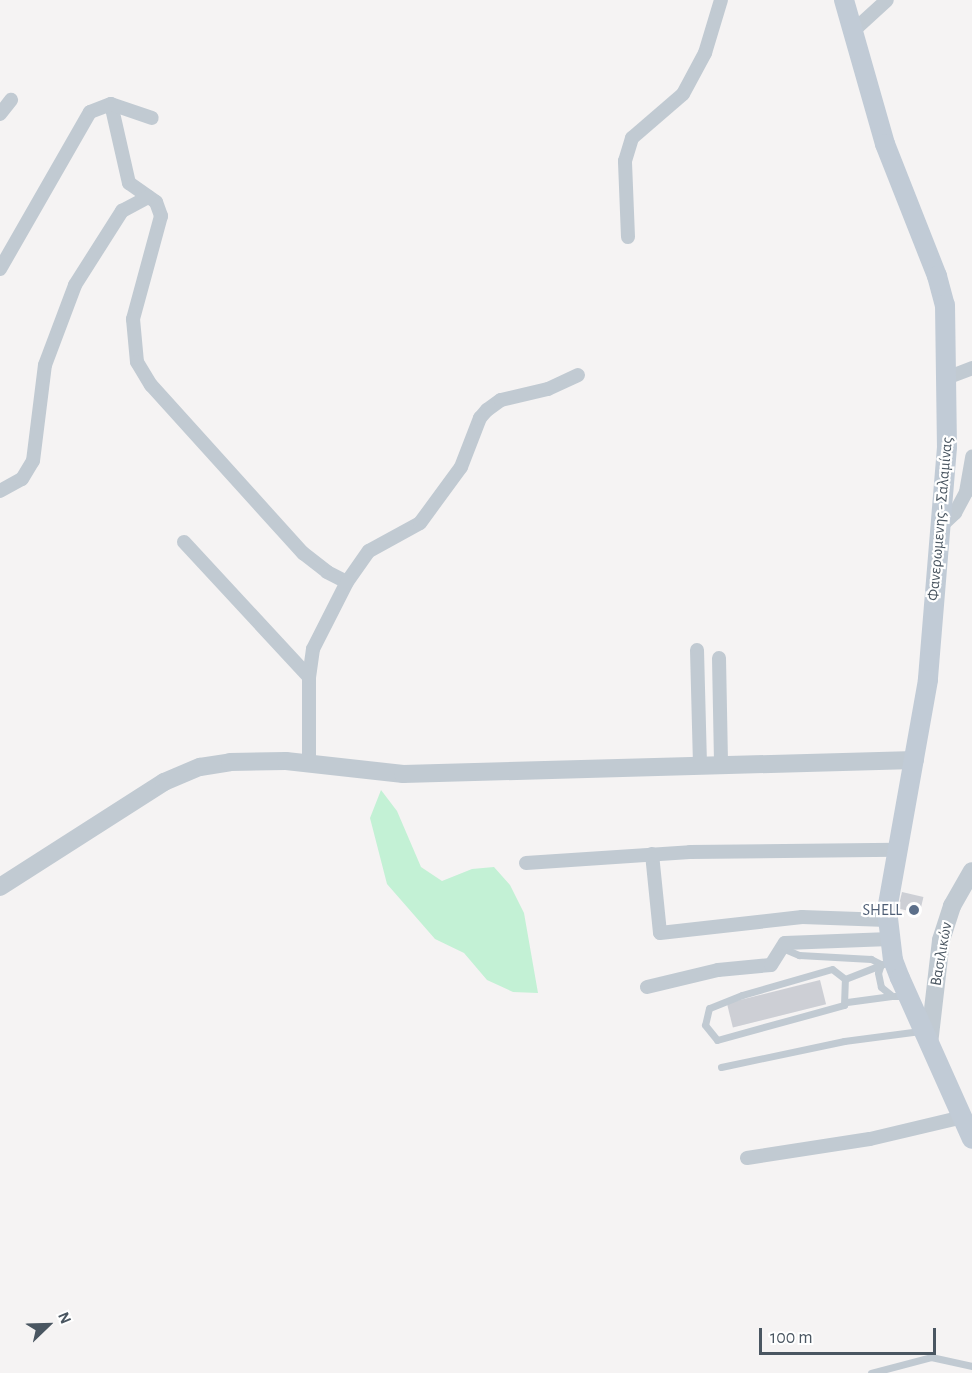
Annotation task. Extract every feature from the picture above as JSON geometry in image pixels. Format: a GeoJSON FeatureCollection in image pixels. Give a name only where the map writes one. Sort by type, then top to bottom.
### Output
{"type":"FeatureCollection","features":[{"type":"Feature","properties":{"kind":"main road","name":"Φανερωμενης - Σαλαμίνας"},"geometry":{"type":"LineString","coordinates":[[844,0],[885,144],[937,276],[945,305],[948,377],[927,680],[915,760],[896,850],[887,962],[899,996],[926,1037],[972,1139]]}},
{"type":"Feature","properties":{"kind":"street"},"geometry":{"type":"LineString","coordinates":[[628,237],[625,161],[632,138],[674,104],[695,75],[721,0]]}},
{"type":"Feature","properties":{"kind":"street"},"geometry":{"type":"LineString","coordinates":[[852,32],[887,0]]}},
{"type":"Feature","properties":{"kind":"street"},"geometry":{"type":"LineString","coordinates":[[0,114],[11,100]]}},
{"type":"Feature","properties":{"kind":"street"},"geometry":{"type":"LineString","coordinates":[[111,104],[126,176],[134,189],[156,202],[161,216],[133,319],[137,362],[151,385],[303,553],[327,572],[347,582]]}},
{"type":"Feature","properties":{"kind":"street"},"geometry":{"type":"LineString","coordinates":[[0,268],[80,124],[90,112],[111,104],[152,118]]}},
{"type":"Feature","properties":{"kind":"street"},"geometry":{"type":"LineString","coordinates":[[0,491],[22,479],[33,461],[45,365],[75,285],[122,211],[148,197]]}},
{"type":"Feature","properties":{"kind":"street"},"geometry":{"type":"LineString","coordinates":[[948,377],[971,373]]}},
{"type":"Feature","properties":{"kind":"street"},"geometry":{"type":"LineString","coordinates":[[309,763],[309,677],[313,648],[347,582],[369,551],[420,524],[461,467],[480,418],[487,410],[501,400],[548,389],[578,375]]}},
{"type":"Feature","properties":{"kind":"street"},"geometry":{"type":"LineString","coordinates":[[939,528],[955,513],[966,492],[972,457]]}},
{"type":"Feature","properties":{"kind":"street"},"geometry":{"type":"LineString","coordinates":[[184,542],[309,677]]}},
{"type":"Feature","properties":{"kind":"street"},"geometry":{"type":"LineString","coordinates":[[697,650],[700,764]]}},
{"type":"Feature","properties":{"kind":"street"},"geometry":{"type":"LineString","coordinates":[[719,658],[721,764]]}},
{"type":"Feature","properties":{"kind":"street"},"geometry":{"type":"LineString","coordinates":[[0,887],[183,773],[230,762],[309,763],[403,774],[700,764],[915,760]]}},
{"type":"Feature","properties":{"kind":"street"},"geometry":{"type":"LineString","coordinates":[[526,864],[652,854],[896,850]]}},
{"type":"Feature","properties":{"kind":"street"},"geometry":{"type":"LineString","coordinates":[[652,854],[660,933],[802,917],[888,929]]}},
{"type":"Feature","properties":{"kind":"street","name":"Βασιλικών"},"geometry":{"type":"LineString","coordinates":[[926,1037],[941,940],[952,906],[972,871]]}},
{"type":"Feature","properties":{"kind":"street"},"geometry":{"type":"LineString","coordinates":[[647,987],[718,970],[771,965],[778,959],[780,947],[785,943],[888,929]]}},
{"type":"Feature","properties":{"kind":"street"},"geometry":{"type":"LineString","coordinates":[[747,1158],[870,1139],[963,1117]]}},
{"type":"Feature","properties":{"kind":"lane"},"geometry":{"type":"LineString","coordinates":[[780,947],[799,955],[860,957],[887,962]]}},
{"type":"Feature","properties":{"kind":"lane"},"geometry":{"type":"LineString","coordinates":[[845,979],[887,962]]}},
{"type":"Feature","properties":{"kind":"lane"},"geometry":{"type":"LineString","coordinates":[[847,1002],[845,979],[832,969],[742,995],[709,1008],[705,1025],[717,1040],[847,1002],[899,996]]}},
{"type":"Feature","properties":{"kind":"lane"},"geometry":{"type":"LineString","coordinates":[[721,1067],[844,1041],[926,1037]]}},
{"type":"Feature","properties":{"kind":"lane"},"geometry":{"type":"LineString","coordinates":[[871,1373],[931,1357],[972,1366]]}},
{"type":"Feature","properties":{"kind":"green space"},"geometry":{"type":"Polygon","coordinates":[[[381,790],[397,811],[421,867],[442,881],[472,869],[494,867],[510,885],[524,913],[538,993],[513,992],[487,980],[464,953],[435,939],[387,884],[370,818],[381,790]]]}},
{"type":"Feature","properties":{"kind":"building"},"geometry":{"type":"Polygon","coordinates":[[[902,892],[923,897],[920,914],[898,909],[902,892]]]}},
{"type":"Feature","properties":{"kind":"building"},"geometry":{"type":"Polygon","coordinates":[[[820,980],[826,1004],[733,1027],[727,1003],[820,980]]]}},
{"type":"Feature","properties":{"kind":"place","name":"SHELL"},"geometry":{"type":"Point","coordinates":[914,910]}}]}
